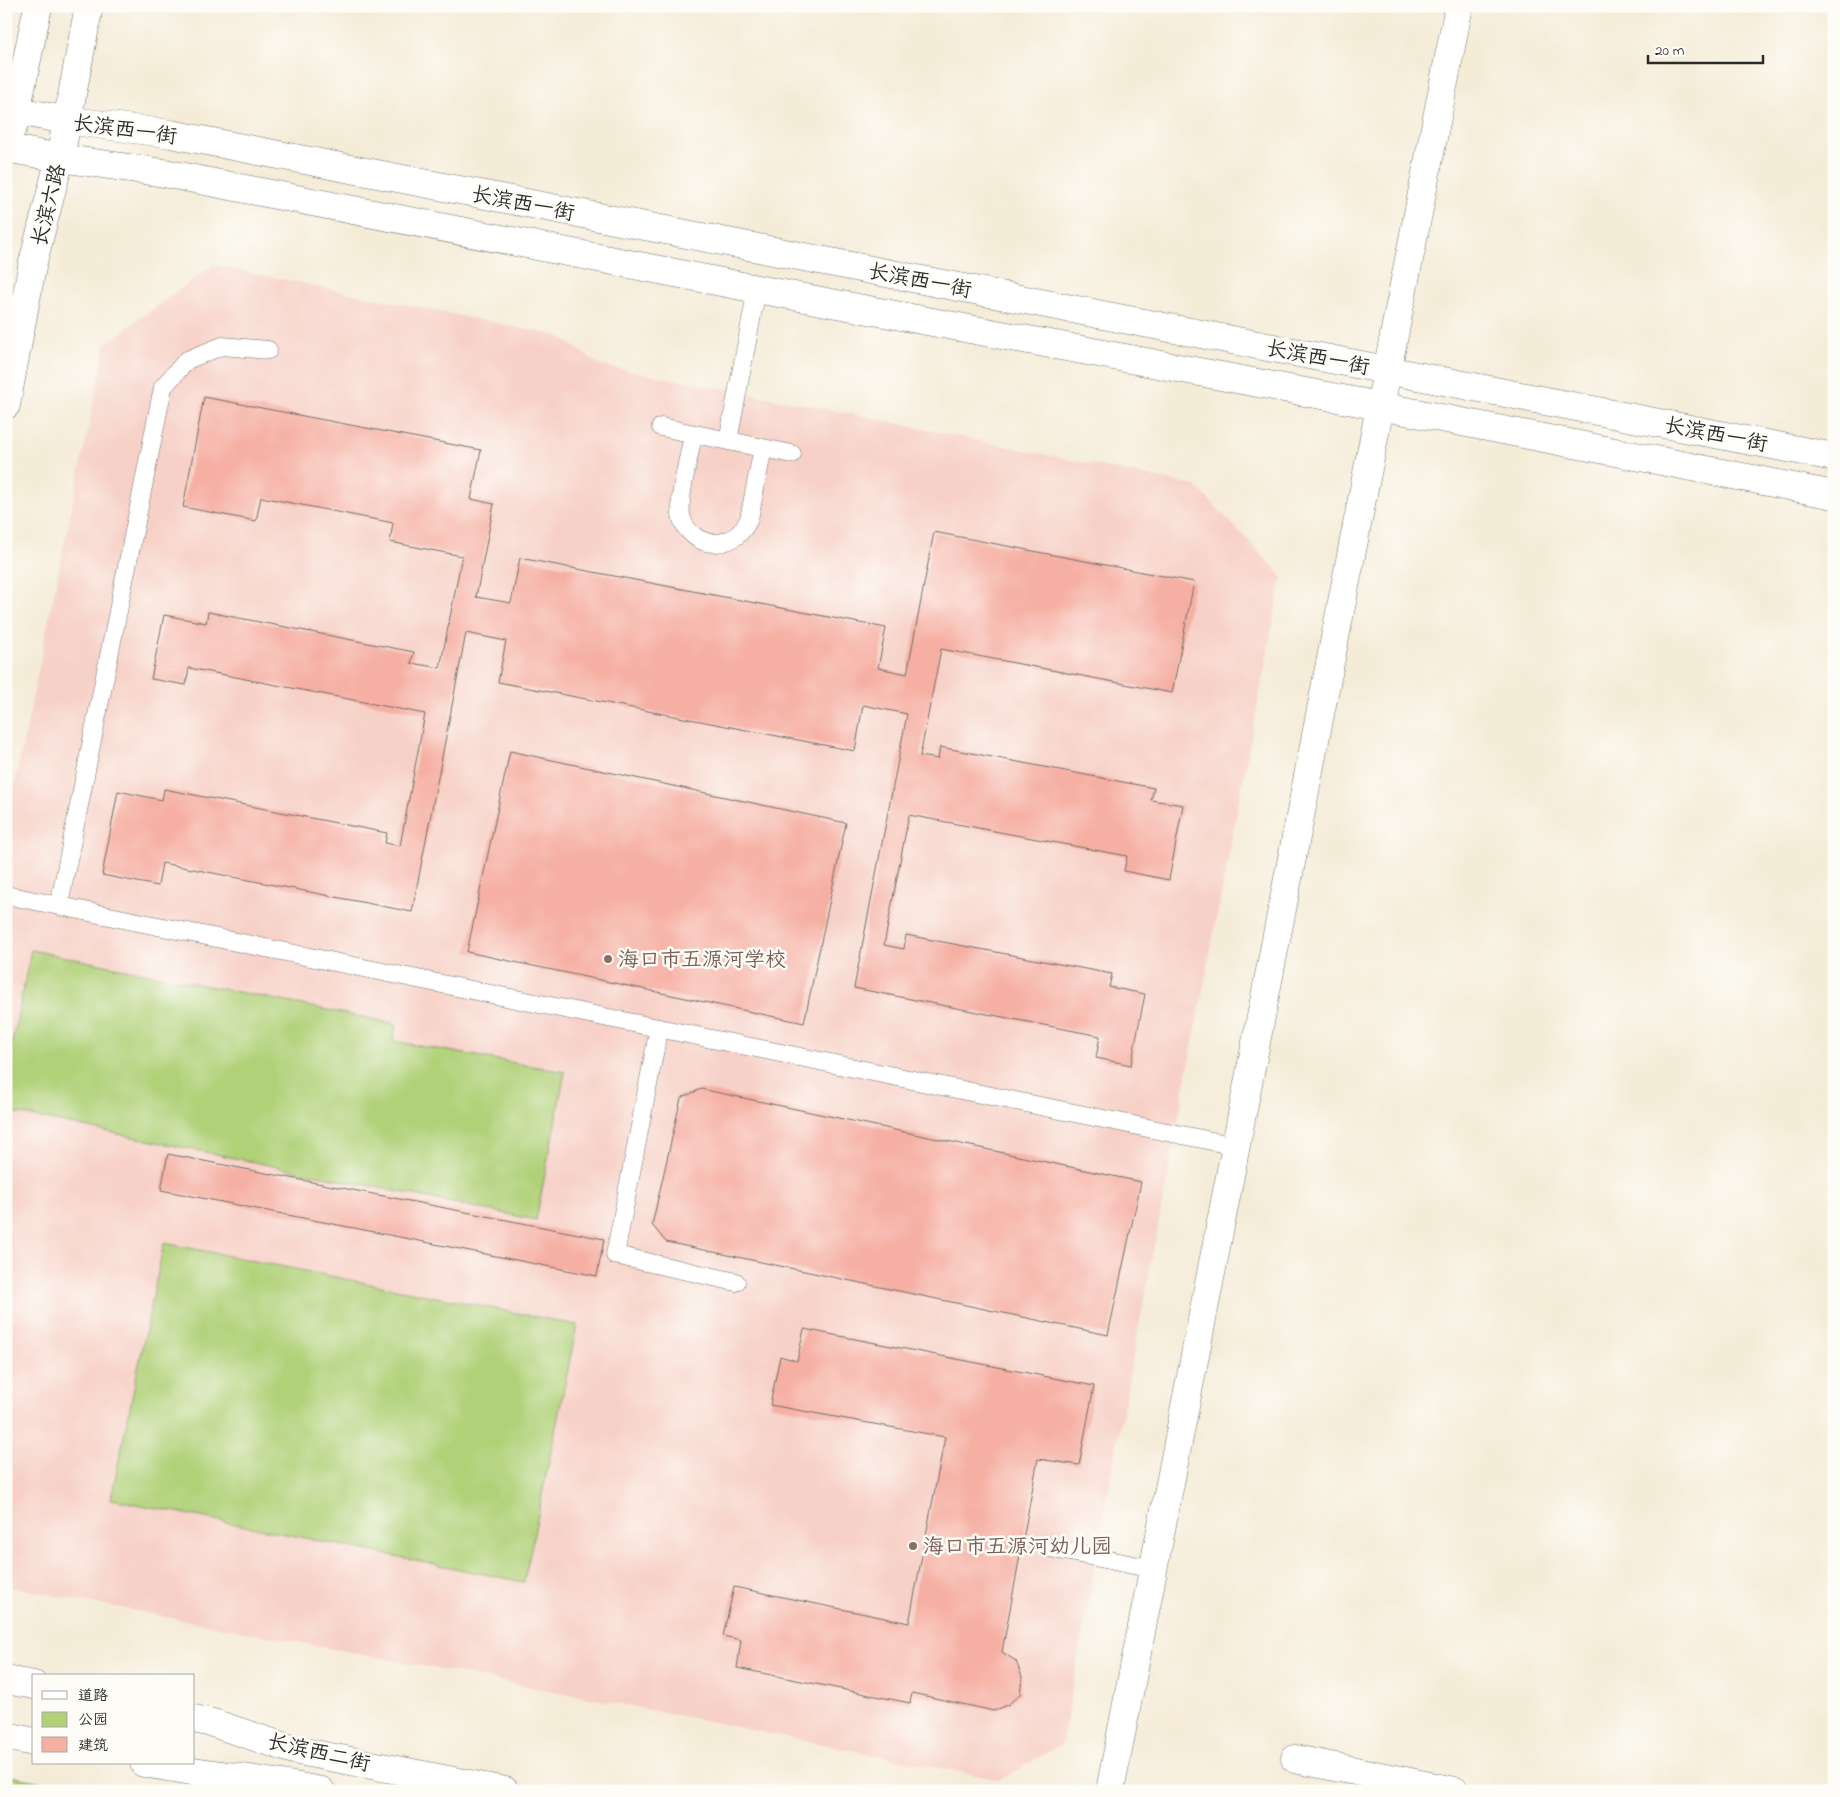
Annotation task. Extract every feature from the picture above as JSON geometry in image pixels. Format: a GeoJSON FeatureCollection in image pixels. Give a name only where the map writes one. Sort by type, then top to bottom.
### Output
{"type":"FeatureCollection","features":[{"type":"Feature","properties":{"kind":"street"},"geometry":{"type":"LineString","coordinates":[[7,150],[11,110],[38,6]]}},
{"type":"Feature","properties":{"kind":"street","name":"长滨六路"},"geometry":{"type":"LineString","coordinates":[[6,405],[33,262],[60,158],[90,6]]}},
{"type":"Feature","properties":{"kind":"street"},"geometry":{"type":"LineString","coordinates":[[1110,1791],[1386,370],[1459,6]]}},
{"type":"Feature","properties":{"kind":"street","name":"长滨西一街"},"geometry":{"type":"LineString","coordinates":[[11,110],[66,120],[171,134],[1834,457]]}},
{"type":"Feature","properties":{"kind":"street","name":"长滨西一街"},"geometry":{"type":"LineString","coordinates":[[7,150],[174,175],[757,289],[1380,406],[1834,495]]}},
{"type":"Feature","properties":{"kind":"street"},"geometry":{"type":"LineString","coordinates":[[6,1680],[32,1685]]}},
{"type":"Feature","properties":{"kind":"street","name":"长滨西二街"},"geometry":{"type":"LineString","coordinates":[[195,1719],[213,1723],[294,1750],[505,1791]]}},
{"type":"Feature","properties":{"kind":"street"},"geometry":{"type":"LineString","coordinates":[[6,1736],[32,1742]]}},
{"type":"Feature","properties":{"kind":"street"},"geometry":{"type":"LineString","coordinates":[[1295,1759],[1455,1791]]}},
{"type":"Feature","properties":{"kind":"street","name":"长滨西二街"},"geometry":{"type":"LineString","coordinates":[[149,1764],[321,1791]]}},
{"type":"Feature","properties":{"kind":"lane"},"geometry":{"type":"LineString","coordinates":[[728,441],[757,289]]}},
{"type":"Feature","properties":{"kind":"lane"},"geometry":{"type":"LineString","coordinates":[[59,905],[163,387],[188,360],[222,346],[268,350]]}},
{"type":"Feature","properties":{"kind":"lane"},"geometry":{"type":"LineString","coordinates":[[661,427],[792,454]]}},
{"type":"Feature","properties":{"kind":"lane"},"geometry":{"type":"LineString","coordinates":[[694,434],[681,504],[681,516],[685,527],[693,536],[704,542],[726,541],[736,537],[744,529],[748,519],[763,448]]}},
{"type":"Feature","properties":{"kind":"lane"},"geometry":{"type":"LineString","coordinates":[[6,895],[1236,1146]]}},
{"type":"Feature","properties":{"kind":"lane"},"geometry":{"type":"LineString","coordinates":[[660,1028],[615,1255],[736,1282]]}},
{"type":"Feature","properties":{"kind":"lane"},"geometry":{"type":"LineString","coordinates":[[1045,1547],[1153,1569]]}},
{"type":"Feature","properties":{"kind":"shaded area","name":"海口市五源河学校"},"geometry":{"type":"Polygon","coordinates":[[[213,265],[559,336],[600,365],[823,408],[1196,486],[1282,576],[1130,1373],[1062,1744],[1000,1780],[692,1718],[11,1587],[6,1582],[6,826],[106,343],[213,265]]]}},
{"type":"Feature","properties":{"kind":"green space"},"geometry":{"type":"Polygon","coordinates":[[[31,950],[396,1024],[393,1041],[565,1072],[536,1220],[6,1111],[6,1074],[31,950]]]}},
{"type":"Feature","properties":{"kind":"green space"},"geometry":{"type":"Polygon","coordinates":[[[164,1243],[577,1325],[524,1582],[111,1499],[164,1243]]]}},
{"type":"Feature","properties":{"kind":"green space"},"geometry":{"type":"Polygon","coordinates":[[[6,1775],[86,1791],[6,1791],[6,1775]]]}},
{"type":"Feature","properties":{"kind":"building"},"geometry":{"type":"Polygon","coordinates":[[[204,397],[481,450],[471,499],[494,504],[476,597],[511,603],[520,558],[886,628],[878,668],[907,674],[934,532],[1194,582],[1172,693],[941,649],[920,756],[938,759],[940,747],[1154,788],[1151,800],[1183,805],[1169,880],[1124,871],[1127,856],[909,815],[884,945],[904,949],[906,935],[1112,974],[1109,987],[1145,994],[1131,1065],[1096,1058],[1100,1036],[854,988],[907,714],[863,705],[855,751],[498,682],[506,641],[466,633],[412,912],[162,863],[158,886],[102,875],[118,791],[162,800],[164,789],[387,833],[385,843],[400,846],[425,714],[189,668],[186,685],[151,679],[164,615],[206,623],[208,612],[414,652],[411,663],[440,668],[462,556],[390,542],[393,523],[261,497],[256,521],[183,507],[204,397]]]}},
{"type":"Feature","properties":{"kind":"building"},"geometry":{"type":"Polygon","coordinates":[[[510,751],[846,823],[804,1023],[467,952],[510,751]]]}},
{"type":"Feature","properties":{"kind":"building"},"geometry":{"type":"Polygon","coordinates":[[[701,1089],[1141,1182],[1108,1335],[666,1242],[652,1225],[681,1098],[701,1089]]]}},
{"type":"Feature","properties":{"kind":"building"},"geometry":{"type":"Polygon","coordinates":[[[168,1154],[604,1239],[597,1276],[161,1190],[168,1154]]]}},
{"type":"Feature","properties":{"kind":"building","name":"海口市五源河幼儿园"},"geometry":{"type":"Polygon","coordinates":[[[804,1329],[1094,1386],[1079,1465],[1038,1459],[1002,1652],[1016,1661],[1022,1677],[1020,1694],[1009,1704],[994,1711],[912,1693],[910,1703],[737,1668],[741,1640],[723,1636],[734,1587],[909,1623],[945,1437],[770,1405],[780,1356],[797,1361],[804,1329]]]}},
{"type":"Feature","properties":{"kind":"place","name":"海口市五源河学校"},"geometry":{"type":"Point","coordinates":[608,959]}},
{"type":"Feature","properties":{"kind":"place","name":"海口市五源河幼儿园"},"geometry":{"type":"Point","coordinates":[913,1546]}}]}
